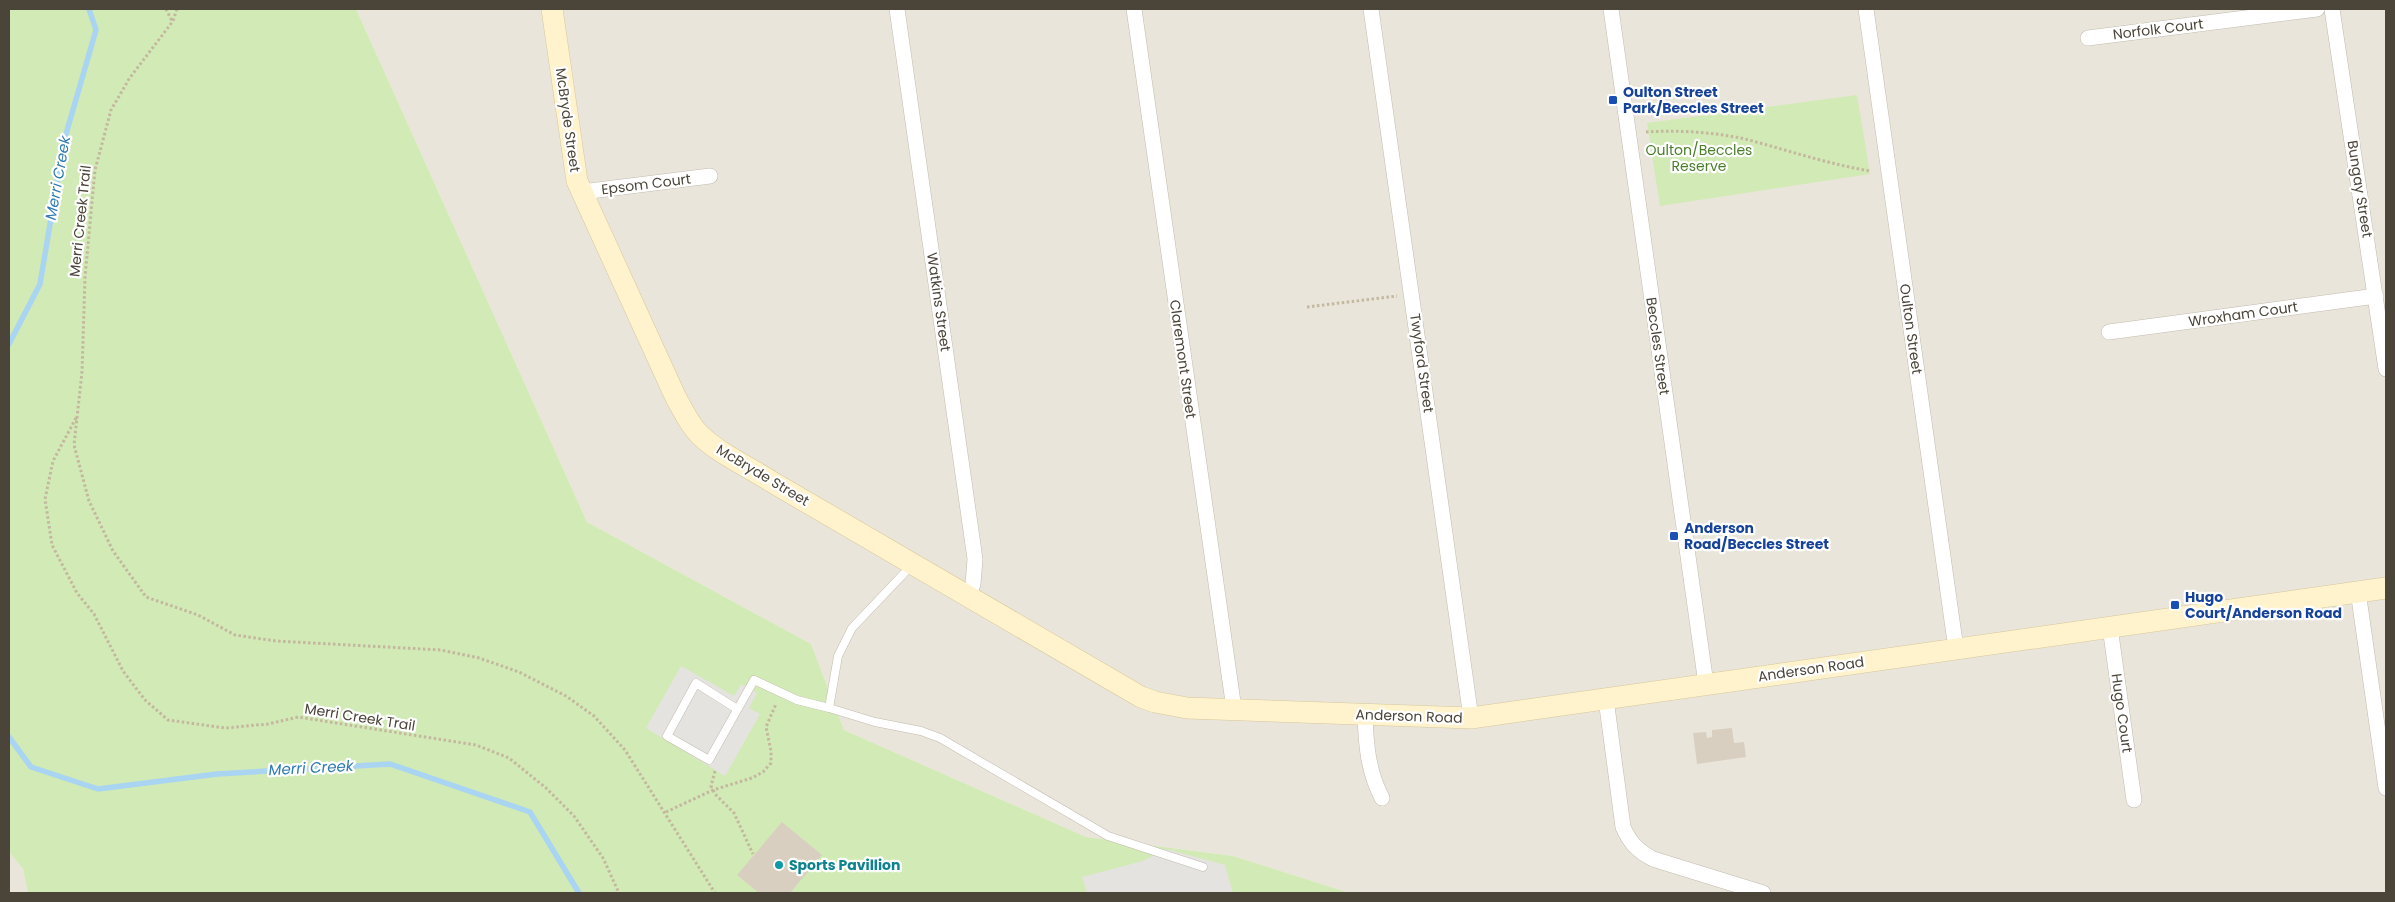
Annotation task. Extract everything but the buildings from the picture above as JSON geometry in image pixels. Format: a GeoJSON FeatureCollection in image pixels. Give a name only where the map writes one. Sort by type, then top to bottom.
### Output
{"type":"FeatureCollection","features":[{"type":"Feature","properties":{"kind":"street","name":"McBryde Street"},"geometry":{"type":"LineString","coordinates":[[552,9],[574,169],[582,192],[676,398],[690,423],[700,435],[756,472],[1141,697],[1180,707],[1234,709]]}},
{"type":"Feature","properties":{"kind":"street","name":"Watkins Street"},"geometry":{"type":"LineString","coordinates":[[897,9],[975,559],[973,584],[969,595]]}},
{"type":"Feature","properties":{"kind":"street","name":"Claremont Street"},"geometry":{"type":"LineString","coordinates":[[1134,9],[1234,709]]}},
{"type":"Feature","properties":{"kind":"street","name":"Twyford Street"},"geometry":{"type":"LineString","coordinates":[[1371,9],[1413,294],[1471,718]]}},
{"type":"Feature","properties":{"kind":"street","name":"Beccles Street"},"geometry":{"type":"LineString","coordinates":[[1611,9],[1706,684]]}},
{"type":"Feature","properties":{"kind":"street","name":"Oulton Street"},"geometry":{"type":"LineString","coordinates":[[1866,9],[1956,649]]}},
{"type":"Feature","properties":{"kind":"street","name":"Norfolk Court"},"geometry":{"type":"LineString","coordinates":[[2088,38],[2317,9]]}},
{"type":"Feature","properties":{"kind":"street","name":"Bungay Street"},"geometry":{"type":"LineString","coordinates":[[2332,9],[2386,369]]}},
{"type":"Feature","properties":{"kind":"street","name":"Epsom Court"},"geometry":{"type":"LineString","coordinates":[[582,192],[710,176]]}},
{"type":"Feature","properties":{"kind":"street","name":"Wroxham Court"},"geometry":{"type":"LineString","coordinates":[[2110,332],[2376,296]]}},
{"type":"Feature","properties":{"kind":"street","name":"Anderson Road"},"geometry":{"type":"LineString","coordinates":[[1234,709],[1471,718],[2386,588]]}},
{"type":"Feature","properties":{"kind":"street"},"geometry":{"type":"LineString","coordinates":[[2358,591],[2386,788]]}},
{"type":"Feature","properties":{"kind":"street","name":"Hugo Court"},"geometry":{"type":"LineString","coordinates":[[2110,627],[2134,800]]}},
{"type":"Feature","properties":{"kind":"street"},"geometry":{"type":"LineString","coordinates":[[1606,699],[1623,827],[1632,845],[1653,859],[1763,893]]}},
{"type":"Feature","properties":{"kind":"street"},"geometry":{"type":"LineString","coordinates":[[1365,715],[1366,750],[1371,774],[1382,798]]}},
{"type":"Feature","properties":{"kind":"lane"},"geometry":{"type":"LineString","coordinates":[[829,708],[838,656],[852,628],[913,564]]}},
{"type":"Feature","properties":{"kind":"lane"},"geometry":{"type":"LineString","coordinates":[[737,709],[696,683],[667,736],[709,760],[754,680],[781,693],[829,708],[875,722],[921,731],[940,738],[1108,836],[1203,867]]}},
{"type":"Feature","properties":{"kind":"path"},"geometry":{"type":"LineString","coordinates":[[166,9],[173,21]]}},
{"type":"Feature","properties":{"kind":"path","name":"Merri Creek Trail"},"geometry":{"type":"LineString","coordinates":[[177,9],[173,21],[129,79],[112,110],[95,170],[85,277],[82,372],[74,445],[89,501],[113,552],[146,597],[198,615],[235,636],[276,641],[441,650],[479,658],[519,672],[566,696],[594,716],[625,750],[666,812],[715,893]]}},
{"type":"Feature","properties":{"kind":"path"},"geometry":{"type":"LineString","coordinates":[[1646,132],[1707,133],[1726,136],[1836,165],[1870,171]]}},
{"type":"Feature","properties":{"kind":"path"},"geometry":{"type":"LineString","coordinates":[[1307,307],[1413,294]]}},
{"type":"Feature","properties":{"kind":"path","name":"Merri Creek Trail"},"geometry":{"type":"LineString","coordinates":[[77,415],[54,461],[45,500],[52,545],[76,593],[94,614],[123,671],[145,700],[168,720],[225,728],[268,724],[298,717],[476,745],[509,758],[546,788],[574,816],[603,858],[619,893]]}},
{"type":"Feature","properties":{"kind":"path"},"geometry":{"type":"LineString","coordinates":[[666,812],[713,790],[752,778],[763,772],[771,763],[771,751],[766,727],[781,693]]}},
{"type":"Feature","properties":{"kind":"path"},"geometry":{"type":"LineString","coordinates":[[716,770],[711,786],[734,812],[753,854]]}},
{"type":"Feature","properties":{"kind":"shaded area"},"geometry":{"type":"Polygon","coordinates":[[[356,9],[2386,9],[2386,893],[1350,893],[1233,856],[1086,837],[844,730],[811,644],[587,522],[356,9]]]}},
{"type":"Feature","properties":{"kind":"shaded area"},"geometry":{"type":"Polygon","coordinates":[[[681,666],[734,696],[741,684],[757,693],[749,708],[760,714],[725,776],[646,728],[681,666]]]}},
{"type":"Feature","properties":{"kind":"shaded area"},"geometry":{"type":"Polygon","coordinates":[[[1166,849],[1225,865],[1233,893],[1087,893],[1082,877],[1143,861],[1166,849]]]}},
{"type":"Feature","properties":{"kind":"shaded area"},"geometry":{"type":"Polygon","coordinates":[[[9,852],[23,869],[28,893],[9,893],[9,852]]]}},
{"type":"Feature","properties":{"kind":"green space"},"geometry":{"type":"Polygon","coordinates":[[[9,9],[356,9],[587,522],[811,644],[844,730],[1086,837],[1233,856],[1350,893],[28,893],[23,869],[9,852],[9,9]]]}},
{"type":"Feature","properties":{"kind":"green space","name":"Oulton/Beccles Reserve"},"geometry":{"type":"Polygon","coordinates":[[[1857,95],[1870,174],[1660,206],[1647,123],[1857,95]]]}},
{"type":"Feature","properties":{"kind":"waterway","name":"Merri Creek"},"geometry":{"type":"LineString","coordinates":[[9,344],[40,284],[64,141],[96,30],[89,9]]}},
{"type":"Feature","properties":{"kind":"waterway","name":"Merri Creek"},"geometry":{"type":"LineString","coordinates":[[9,737],[31,767],[98,789],[217,774],[390,764],[530,812],[579,893]]}},
{"type":"Feature","properties":{"kind":"place","name":"Oulton Street Park/Beccles Street"},"geometry":{"type":"Point","coordinates":[1613,100]}},
{"type":"Feature","properties":{"kind":"place","name":"Anderson Road/Beccles Street"},"geometry":{"type":"Point","coordinates":[1674,536]}},
{"type":"Feature","properties":{"kind":"place","name":"Hugo Court/Anderson Road"},"geometry":{"type":"Point","coordinates":[2175,605]}},
{"type":"Feature","properties":{"kind":"place","name":"Sports Pavillion"},"geometry":{"type":"Point","coordinates":[779,865]}}]}
